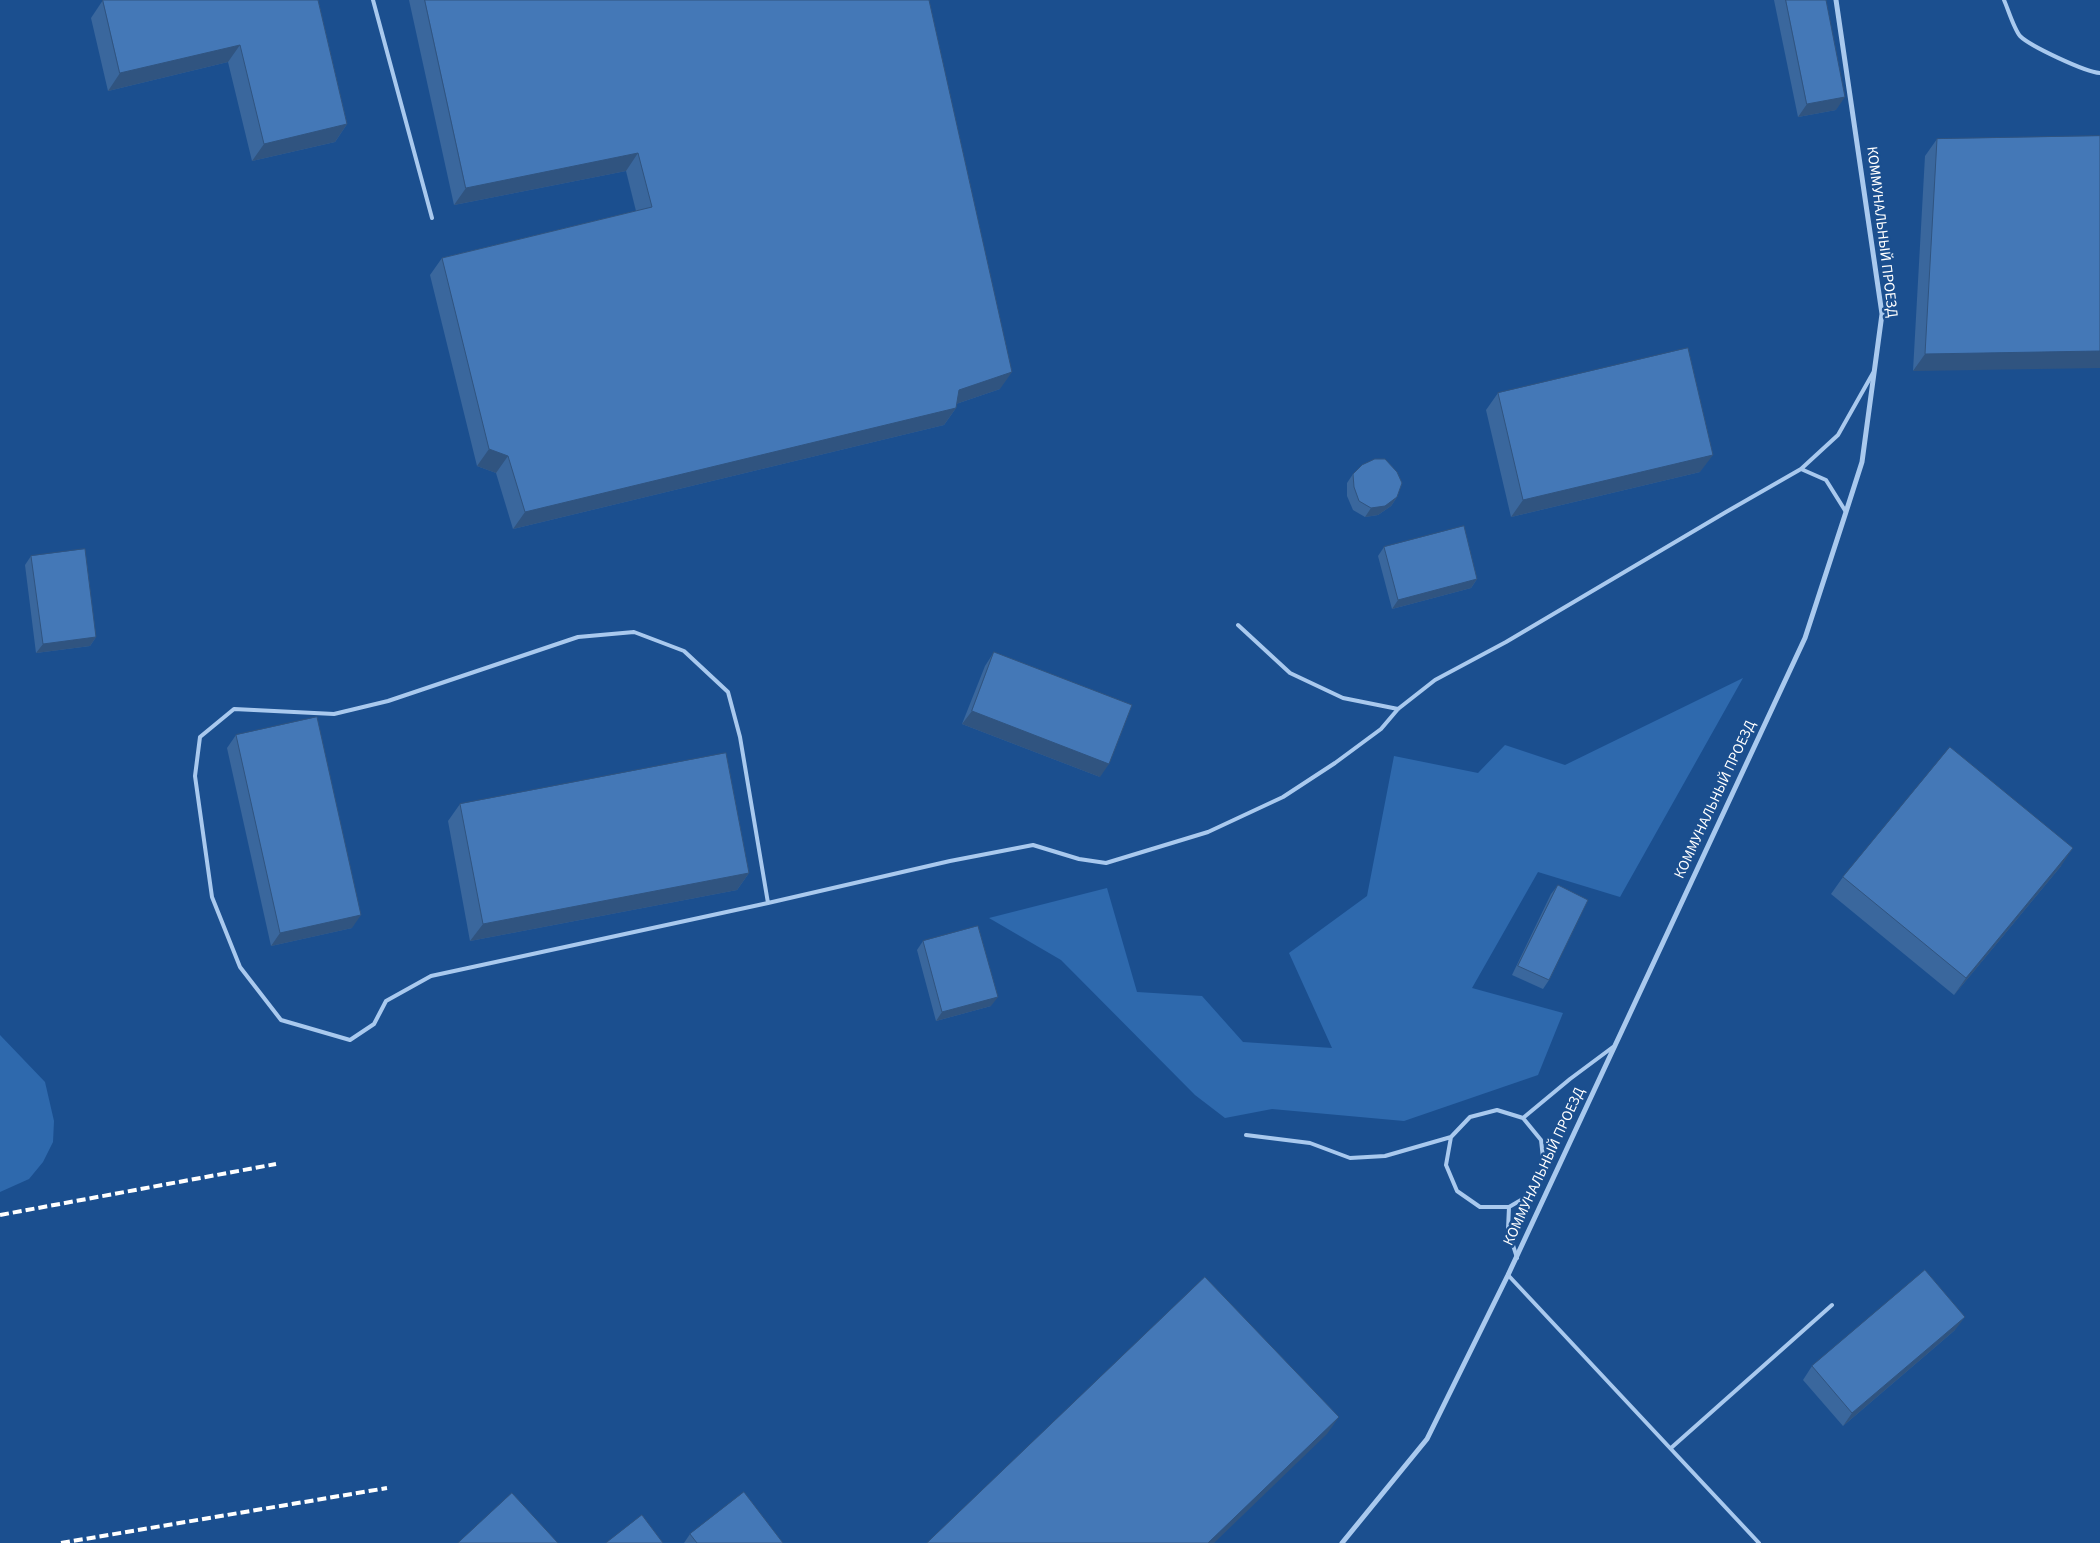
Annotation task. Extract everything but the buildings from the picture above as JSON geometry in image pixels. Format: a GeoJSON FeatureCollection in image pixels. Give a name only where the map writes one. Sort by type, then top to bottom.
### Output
{"type":"FeatureCollection","features":[{"type":"Feature","properties":{"kind":"street","name":"КОММУНАЛЬНЫЙ ПРОЕЗД"},"geometry":{"type":"LineString","coordinates":[[1342,1543],[1427,1439],[1508,1276],[1805,638],[1846,512],[1862,462],[1882,314],[1836,0]]}},
{"type":"Feature","properties":{"kind":"lane"},"geometry":{"type":"LineString","coordinates":[[373,0],[432,218]]}},
{"type":"Feature","properties":{"kind":"lane"},"geometry":{"type":"LineString","coordinates":[[2004,0],[2019,35],[2062,60],[2100,73]]}},
{"type":"Feature","properties":{"kind":"lane"},"geometry":{"type":"LineString","coordinates":[[768,903],[740,737],[728,692],[684,651],[634,632],[578,637],[388,702],[334,714],[234,709],[200,737],[195,776],[212,897],[240,967],[281,1020],[350,1040],[374,1024],[386,1001],[431,976],[768,903],[950,861],[1033,845],[1079,859],[1106,863],[1208,832],[1283,797],[1335,763],[1373,734],[1398,709],[1435,680],[1506,642],[1801,469],[1838,435],[1874,371]]}},
{"type":"Feature","properties":{"kind":"lane"},"geometry":{"type":"LineString","coordinates":[[1801,469],[1826,480],[1846,512]]}},
{"type":"Feature","properties":{"kind":"lane"},"geometry":{"type":"LineString","coordinates":[[1238,625],[1290,673],[1343,698],[1398,709]]}},
{"type":"Feature","properties":{"kind":"lane"},"geometry":{"type":"LineString","coordinates":[[1523,1118],[1570,1079],[1615,1046]]}},
{"type":"Feature","properties":{"kind":"lane"},"geometry":{"type":"LineString","coordinates":[[1246,1135],[1310,1143],[1350,1158],[1385,1156],[1451,1137],[1470,1117],[1496,1110],[1523,1118],[1541,1140],[1544,1167],[1532,1193],[1509,1207],[1480,1207],[1457,1191],[1446,1165],[1451,1137]]}},
{"type":"Feature","properties":{"kind":"lane"},"geometry":{"type":"LineString","coordinates":[[1509,1207],[1508,1229],[1516,1258]]}},
{"type":"Feature","properties":{"kind":"lane"},"geometry":{"type":"LineString","coordinates":[[1508,1276],[1759,1543]]}},
{"type":"Feature","properties":{"kind":"lane"},"geometry":{"type":"LineString","coordinates":[[1671,1448],[1832,1305]]}},
{"type":"Feature","properties":{"kind":"shaded area"},"geometry":{"type":"Polygon","coordinates":[[[1743,678],[1620,897],[1538,872],[1472,988],[1563,1013],[1538,1075],[1404,1121],[1272,1109],[1225,1118],[1195,1095],[1061,960],[989,918],[1107,888],[1137,992],[1202,996],[1243,1042],[1332,1048],[1289,953],[1367,896],[1394,756],[1478,773],[1505,745],[1565,765],[1743,678]]]}},
{"type":"Feature","properties":{"kind":"shaded area"},"geometry":{"type":"Polygon","coordinates":[[[0,1035],[45,1082],[54,1121],[53,1142],[43,1162],[29,1179],[0,1192],[0,1035]]]}},
{"type":"Feature","properties":{"kind":"railway"},"geometry":{"type":"LineString","coordinates":[[0,1215],[276,1164]]}},
{"type":"Feature","properties":{"kind":"railway"},"geometry":{"type":"LineString","coordinates":[[61,1543],[387,1488]]}}]}
